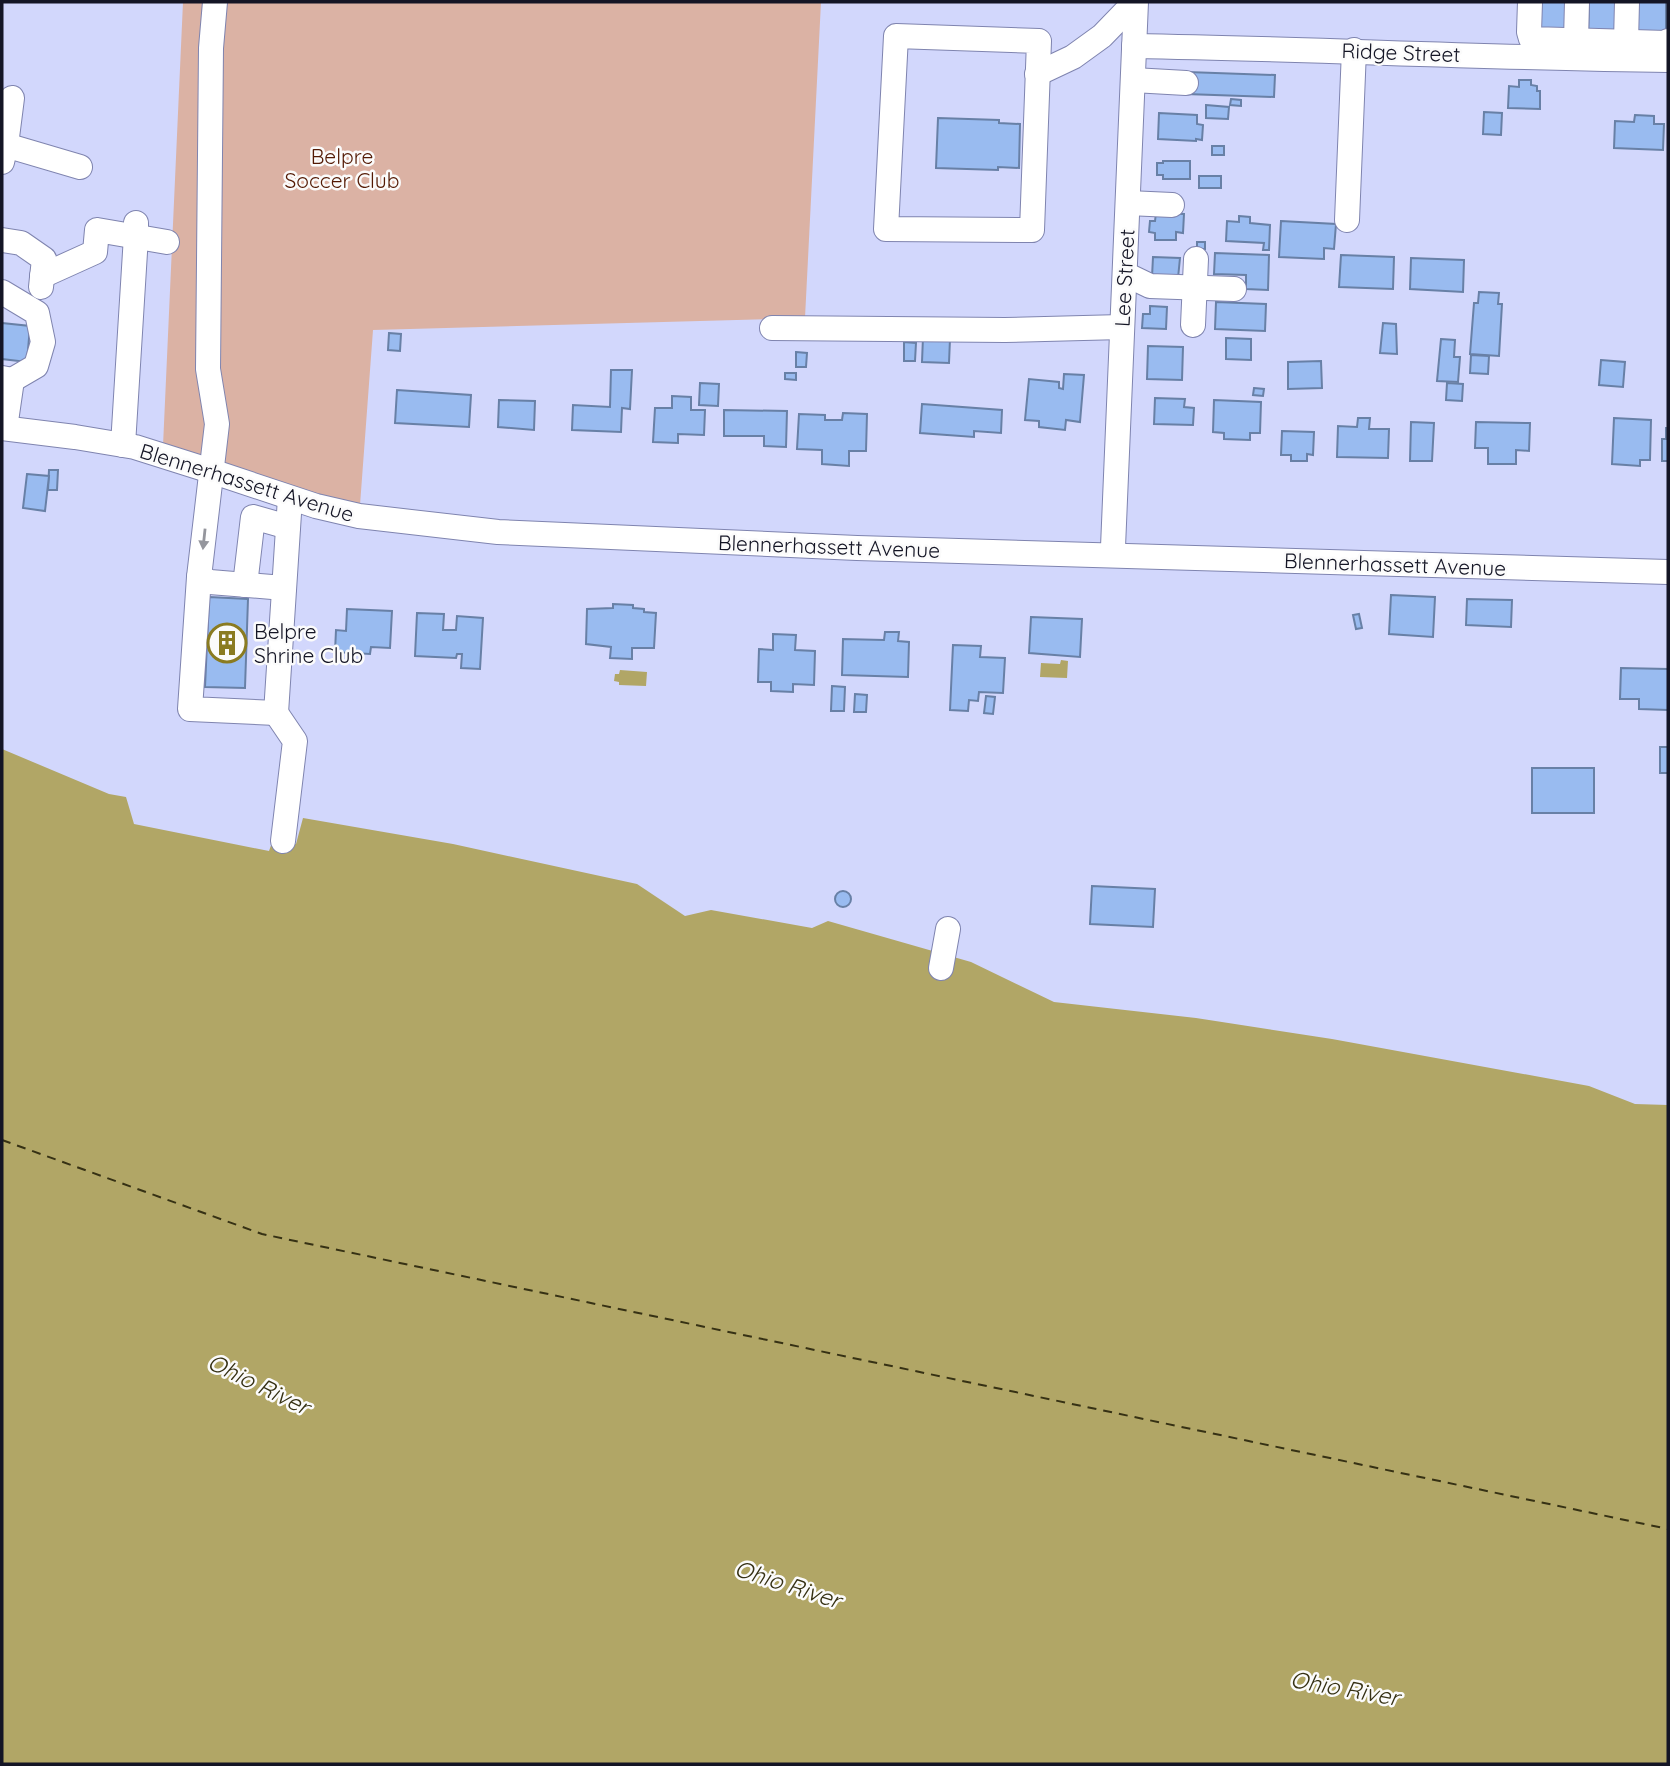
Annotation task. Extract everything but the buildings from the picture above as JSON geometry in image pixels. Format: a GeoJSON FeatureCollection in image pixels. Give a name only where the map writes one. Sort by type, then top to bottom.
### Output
{"type":"FeatureCollection","features":[{"type":"Feature","properties":{"kind":"street"},"geometry":{"type":"LineString","coordinates":[[215,2],[211,48],[208,369],[217,424],[199,577],[190,709],[276,713]]}},
{"type":"Feature","properties":{"kind":"street"},"geometry":{"type":"LineString","coordinates":[[1037,74],[1073,57],[1102,36],[1135,2]]}},
{"type":"Feature","properties":{"kind":"street","name":"Lee Street"},"geometry":{"type":"LineString","coordinates":[[1110,555],[1113,547],[1135,2]]}},
{"type":"Feature","properties":{"kind":"street"},"geometry":{"type":"LineString","coordinates":[[1530,2],[1531,39],[1668,41]]}},
{"type":"Feature","properties":{"kind":"street"},"geometry":{"type":"LineString","coordinates":[[1576,40],[1577,2]]}},
{"type":"Feature","properties":{"kind":"street"},"geometry":{"type":"LineString","coordinates":[[1626,42],[1627,2]]}},
{"type":"Feature","properties":{"kind":"street"},"geometry":{"type":"LineString","coordinates":[[896,36],[1039,41],[1037,74],[1032,230],[886,229],[896,36]]}},
{"type":"Feature","properties":{"kind":"street","name":"Ridge Street"},"geometry":{"type":"LineString","coordinates":[[1135,46],[1354,50],[1668,61]]}},
{"type":"Feature","properties":{"kind":"street"},"geometry":{"type":"LineString","coordinates":[[1347,220],[1354,50]]}},
{"type":"Feature","properties":{"kind":"street"},"geometry":{"type":"LineString","coordinates":[[1133,80],[1186,83]]}},
{"type":"Feature","properties":{"kind":"street"},"geometry":{"type":"LineString","coordinates":[[12,98],[3,150],[80,167]]}},
{"type":"Feature","properties":{"kind":"street"},"geometry":{"type":"LineString","coordinates":[[1128,203],[1172,205]]}},
{"type":"Feature","properties":{"kind":"street"},"geometry":{"type":"LineString","coordinates":[[42,276],[95,253],[97,230],[136,230],[167,243]]}},
{"type":"Feature","properties":{"kind":"street"},"geometry":{"type":"LineString","coordinates":[[123,445],[136,230]]}},
{"type":"Feature","properties":{"kind":"street"},"geometry":{"type":"LineString","coordinates":[[2,240],[21,243],[44,259],[37,313],[43,342],[36,366],[7,379],[4,428]]}},
{"type":"Feature","properties":{"kind":"street"},"geometry":{"type":"LineString","coordinates":[[1194,305],[1196,259]]}},
{"type":"Feature","properties":{"kind":"street"},"geometry":{"type":"LineString","coordinates":[[1125,274],[1194,305]]}},
{"type":"Feature","properties":{"kind":"street"},"geometry":{"type":"LineString","coordinates":[[1123,300],[1194,305],[1234,289]]}},
{"type":"Feature","properties":{"kind":"street"},"geometry":{"type":"LineString","coordinates":[[2,292],[37,313]]}},
{"type":"Feature","properties":{"kind":"street"},"geometry":{"type":"LineString","coordinates":[[772,328],[1005,330],[1122,327]]}},
{"type":"Feature","properties":{"kind":"street","name":"Blennerhassett Avenue"},"geometry":{"type":"LineString","coordinates":[[4,428],[123,445],[162,455],[316,506],[359,516],[498,532],[815,546],[1668,572]]}},
{"type":"Feature","properties":{"kind":"street"},"geometry":{"type":"LineString","coordinates":[[283,841],[295,741],[276,713],[290,498]]}},
{"type":"Feature","properties":{"kind":"street"},"geometry":{"type":"LineString","coordinates":[[245,585],[253,517],[288,527]]}},
{"type":"Feature","properties":{"kind":"street"},"geometry":{"type":"LineString","coordinates":[[199,577],[210,582],[284,588]]}},
{"type":"Feature","properties":{"kind":"street"},"geometry":{"type":"LineString","coordinates":[[941,968],[948,929]]}},
{"type":"Feature","properties":{"kind":"green space","name":"Belpre Soccer Club"},"geometry":{"type":"Polygon","coordinates":[[[183,2],[821,2],[805,318],[373,330],[360,505],[317,497],[163,446],[183,2]]]}},
{"type":"Feature","properties":{"kind":"water"},"geometry":{"type":"Polygon","coordinates":[[[1061,660],[1068,661],[1067,678],[1040,677],[1041,663],[1060,664],[1061,660]]]}},
{"type":"Feature","properties":{"kind":"water"},"geometry":{"type":"Polygon","coordinates":[[[620,670],[647,672],[646,686],[619,685],[619,682],[614,681],[615,674],[619,674],[620,670]]]}},
{"type":"Feature","properties":{"kind":"water","name":"Ohio River"},"geometry":{"type":"Polygon","coordinates":[[[2,749],[109,794],[126,797],[134,824],[269,851],[273,840],[296,844],[303,818],[453,844],[637,884],[685,916],[711,910],[812,928],[828,921],[971,962],[1054,1002],[1196,1018],[1332,1039],[1589,1086],[1635,1104],[1668,1105],[1668,1764],[2,1764],[2,749]]]}},
{"type":"Feature","properties":{"kind":"ferry route"},"geometry":{"type":"LineString","coordinates":[[2,1140],[262,1234],[1668,1529]]}},
{"type":"Feature","properties":{"kind":"place","name":"Belpre Shrine Club"},"geometry":{"type":"Point","coordinates":[227,643]}}]}
